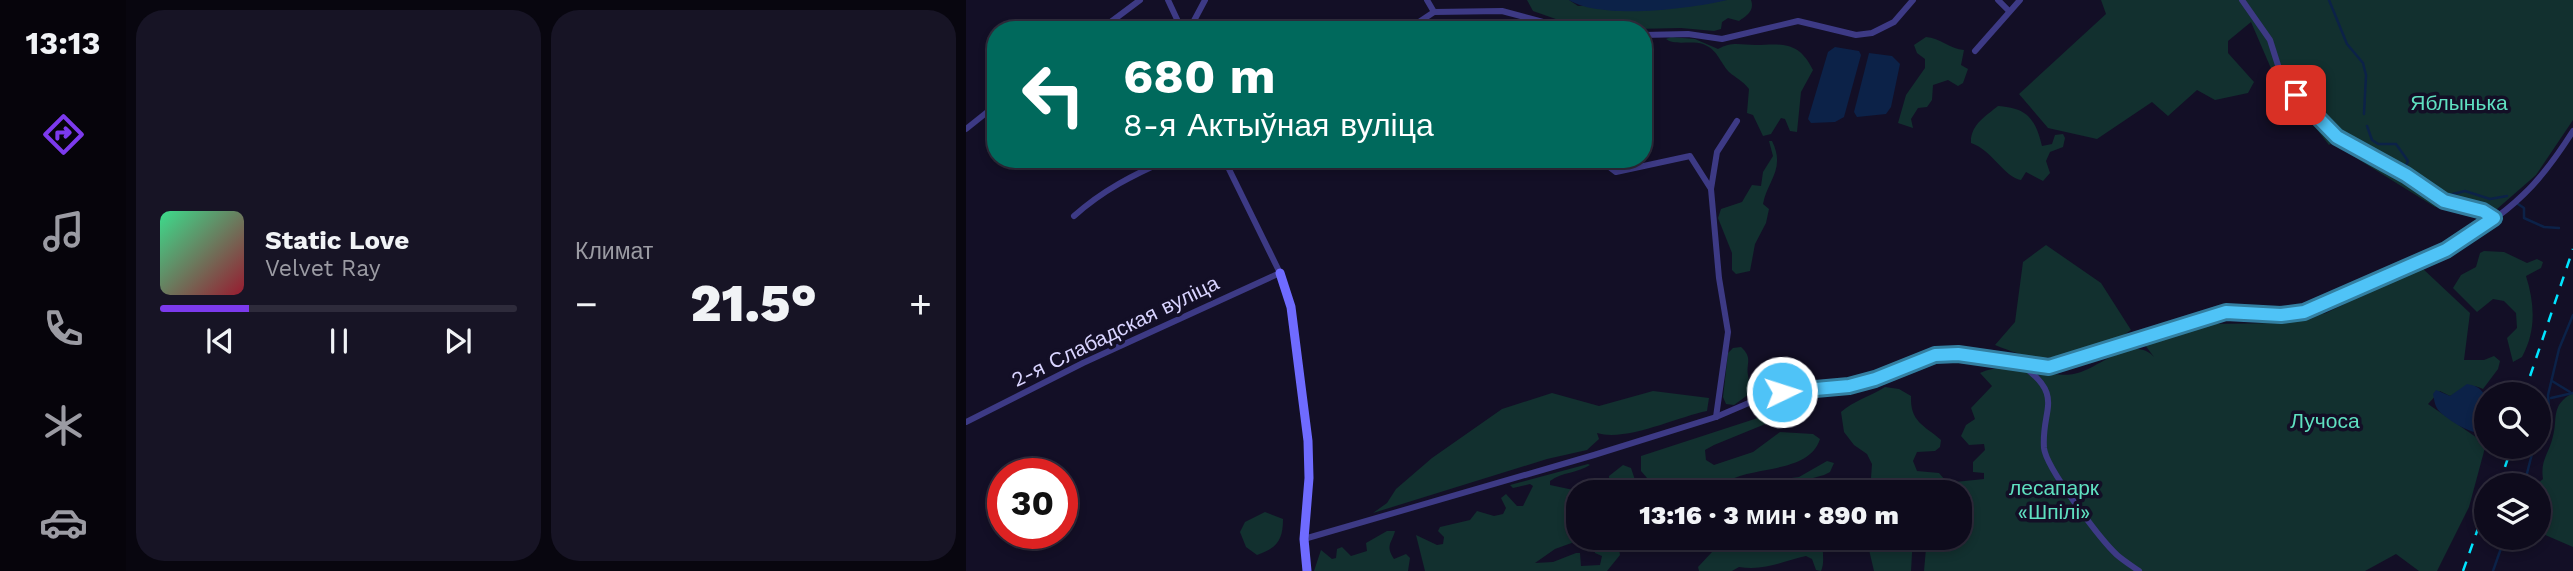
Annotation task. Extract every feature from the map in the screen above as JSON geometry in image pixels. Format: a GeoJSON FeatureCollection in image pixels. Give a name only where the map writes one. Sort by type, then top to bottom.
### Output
{"type":"FeatureCollection","features":[{"type":"Feature","properties":{"kind":"street"},"geometry":{"type":"LineString","coordinates":[[1112,21],[1140,0]]}},
{"type":"Feature","properties":{"kind":"street"},"geometry":{"type":"LineString","coordinates":[[1168,0],[1178,21]]}},
{"type":"Feature","properties":{"kind":"street"},"geometry":{"type":"LineString","coordinates":[[1194,21],[1205,0]]}},
{"type":"Feature","properties":{"kind":"street"},"geometry":{"type":"LineString","coordinates":[[1427,0],[1434,12]]}},
{"type":"Feature","properties":{"kind":"street"},"geometry":{"type":"LineString","coordinates":[[1652,36],[1688,34],[1722,40],[1749,30],[1798,21],[1856,35],[1872,33],[1894,22],[1913,0]]}},
{"type":"Feature","properties":{"kind":"street"},"geometry":{"type":"LineString","coordinates":[[1998,0],[2009,11]]}},
{"type":"Feature","properties":{"kind":"street"},"geometry":{"type":"LineString","coordinates":[[1975,51],[2020,0]]}},
{"type":"Feature","properties":{"kind":"street"},"geometry":{"type":"LineString","coordinates":[[2242,0],[2270,40],[2282,78],[2337,137],[2406,175],[2444,201],[2483,211],[2494,218]]}},
{"type":"Feature","properties":{"kind":"street"},"geometry":{"type":"LineString","coordinates":[[1420,21],[1434,12],[1502,11],[1539,21]]}},
{"type":"Feature","properties":{"kind":"street"},"geometry":{"type":"LineString","coordinates":[[966,129],[987,112]]}},
{"type":"Feature","properties":{"kind":"street"},"geometry":{"type":"LineString","coordinates":[[1716,417],[1728,332],[1718,278],[1711,189],[1717,152],[1737,121]]}},
{"type":"Feature","properties":{"kind":"street"},"geometry":{"type":"LineString","coordinates":[[1304,539],[1716,417],[1782,392],[1849,386],[1875,379],[1935,355],[1958,354],[2049,367],[2076,361],[2193,320],[2226,312],[2281,315],[2304,312],[2446,250],[2494,218],[2524,195],[2573,131]]}},
{"type":"Feature","properties":{"kind":"street"},"geometry":{"type":"LineString","coordinates":[[1652,164],[1690,156],[1711,189]]}},
{"type":"Feature","properties":{"kind":"street"},"geometry":{"type":"LineString","coordinates":[[1074,216],[1095,196],[1149,168]]}},
{"type":"Feature","properties":{"kind":"street"},"geometry":{"type":"LineString","coordinates":[[1228,168],[1280,273],[1291,307],[1308,441],[1310,478],[1304,539],[1307,571]]}},
{"type":"Feature","properties":{"kind":"street"},"geometry":{"type":"LineString","coordinates":[[1611,168],[1616,172],[1634,168]]}},
{"type":"Feature","properties":{"kind":"street","name":"2-я Слабадская вуліца"},"geometry":{"type":"LineString","coordinates":[[966,422],[1083,363],[1280,273]]}},
{"type":"Feature","properties":{"kind":"street"},"geometry":{"type":"LineString","coordinates":[[2022,365],[2038,377],[2049,397],[2050,412],[2044,449],[2062,484],[2116,554],[2139,571]]}},
{"type":"Feature","properties":{"kind":"green space"},"geometry":{"type":"Polygon","coordinates":[[[1527,0],[1569,0],[1578,6],[1727,0],[1751,0],[1752,4],[1749,13],[1742,19],[1739,21],[1728,18],[1722,22],[1721,29],[1714,31],[1652,29],[1652,21],[1561,21],[1533,11],[1527,0]]]}},
{"type":"Feature","properties":{"kind":"green space","name":"Яблынька"},"geometry":{"type":"Polygon","coordinates":[[[2101,0],[2573,0],[2573,120],[2536,175],[2497,209],[2470,214],[2435,207],[2332,143],[2329,145],[2273,73],[2251,22],[2228,41],[2228,53],[2254,82],[2248,93],[2215,100],[2197,90],[2168,116],[2152,102],[2097,139],[2048,128],[2019,94],[2106,14],[2101,0]]]}},
{"type":"Feature","properties":{"kind":"green space"},"geometry":{"type":"Polygon","coordinates":[[[1926,37],[1964,50],[1961,65],[1968,69],[1963,83],[1958,86],[1948,80],[1933,85],[1932,100],[1927,107],[1918,108],[1911,119],[1913,128],[1898,123],[1906,95],[1925,68],[1925,59],[1917,53],[1914,45],[1926,37]]]}},
{"type":"Feature","properties":{"kind":"green space"},"geometry":{"type":"Polygon","coordinates":[[[1666,39],[1695,39],[1718,49],[1732,44],[1782,45],[1796,49],[1813,70],[1801,92],[1797,132],[1790,131],[1785,119],[1781,118],[1771,134],[1763,136],[1753,115],[1747,113],[1747,86],[1729,72],[1708,46],[1666,39]]]}},
{"type":"Feature","properties":{"kind":"green space"},"geometry":{"type":"Polygon","coordinates":[[[1998,106],[2016,109],[2028,116],[2036,128],[2042,146],[2052,144],[2055,135],[2063,134],[2063,147],[2050,152],[2046,161],[2050,173],[2043,181],[2026,172],[2021,180],[2015,178],[1985,151],[1971,143],[1976,126],[1998,106]]]}},
{"type":"Feature","properties":{"kind":"green space"},"geometry":{"type":"Polygon","coordinates":[[[1769,141],[1772,141],[1777,159],[1763,204],[1769,209],[1766,223],[1755,244],[1750,271],[1736,274],[1732,270],[1732,253],[1718,218],[1721,209],[1742,202],[1752,185],[1761,186],[1763,172],[1773,156],[1769,141]]]}},
{"type":"Feature","properties":{"kind":"green space"},"geometry":{"type":"Polygon","coordinates":[[[2046,245],[2101,283],[2131,330],[2107,343],[2053,357],[2023,355],[1995,345],[2015,322],[2023,262],[2046,245]]]}},
{"type":"Feature","properties":{"kind":"green space"},"geometry":{"type":"Polygon","coordinates":[[[2504,252],[2527,263],[2537,259],[2543,262],[2541,268],[2526,276],[2531,297],[2532,328],[2522,357],[2513,362],[2507,338],[2517,328],[2516,313],[2504,301],[2493,299],[2477,312],[2453,288],[2461,275],[2476,267],[2480,253],[2504,252]]]}},
{"type":"Feature","properties":{"kind":"green space"},"geometry":{"type":"Polygon","coordinates":[[[2421,267],[2470,313],[2464,360],[2484,360],[2494,356],[2500,361],[2498,369],[2488,382],[2474,382],[2474,386],[2469,386],[2450,396],[2440,391],[2428,404],[2474,436],[2474,459],[2482,459],[2478,473],[2474,473],[2474,488],[2469,507],[2437,571],[2419,571],[2396,554],[2365,571],[1924,571],[1926,550],[1972,550],[1972,480],[1984,479],[1984,473],[1973,472],[1973,462],[1985,450],[1984,444],[1969,445],[1961,436],[1966,425],[1975,419],[1971,408],[1992,386],[1980,373],[2005,368],[2069,375],[2128,350],[2146,351],[2154,357],[2145,345],[2208,324],[2284,323],[2326,313],[2421,267]]]}},
{"type":"Feature","properties":{"kind":"green space"},"geometry":{"type":"Polygon","coordinates":[[[1741,347],[1748,358],[1749,394],[1734,405],[1726,404],[1723,397],[1728,353],[1733,348],[1741,347]]]}},
{"type":"Feature","properties":{"kind":"green space"},"geometry":{"type":"Polygon","coordinates":[[[1885,387],[1899,389],[1911,396],[1916,417],[1941,440],[1940,447],[1935,451],[1917,452],[1913,461],[1917,471],[1939,473],[1945,480],[1871,480],[1872,464],[1867,454],[1854,445],[1844,432],[1841,412],[1885,387]]]}},
{"type":"Feature","properties":{"kind":"green space"},"geometry":{"type":"Polygon","coordinates":[[[1653,391],[1709,398],[1707,411],[1637,432],[1609,435],[1597,433],[1599,439],[1587,450],[1547,459],[1373,513],[1387,503],[1396,489],[1432,458],[1502,409],[1552,393],[1599,406],[1653,391]]]}},
{"type":"Feature","properties":{"kind":"green space"},"geometry":{"type":"Polygon","coordinates":[[[2573,393],[2573,547],[2551,537],[2551,473],[2543,473],[2545,459],[2551,459],[2556,413],[2573,393]]]}},
{"type":"Feature","properties":{"kind":"green space"},"geometry":{"type":"Polygon","coordinates":[[[1795,406],[1808,410],[1807,415],[1797,418],[1790,414],[1714,445],[1705,450],[1706,460],[1714,465],[1753,452],[1780,432],[1813,434],[1820,439],[1814,450],[1805,458],[1730,480],[1649,480],[1641,471],[1641,456],[1795,406]]]}},
{"type":"Feature","properties":{"kind":"green space"},"geometry":{"type":"Polygon","coordinates":[[[1827,461],[1834,463],[1830,472],[1805,480],[1776,480],[1799,477],[1827,461]]]}},
{"type":"Feature","properties":{"kind":"green space"},"geometry":{"type":"Polygon","coordinates":[[[1590,465],[1550,481],[1550,485],[1566,488],[1566,545],[1535,563],[1553,562],[1580,553],[1581,566],[1600,565],[1602,556],[1595,550],[1619,550],[1620,555],[1607,571],[1425,571],[1416,535],[1437,545],[1443,544],[1444,537],[1438,531],[1440,527],[1470,520],[1477,511],[1494,516],[1503,514],[1506,508],[1501,498],[1506,494],[1517,506],[1523,506],[1533,486],[1530,484],[1513,488],[1510,485],[1590,465]]]}},
{"type":"Feature","properties":{"kind":"green space"},"geometry":{"type":"Polygon","coordinates":[[[1623,465],[1631,468],[1635,480],[1609,480],[1609,476],[1623,465]]]}},
{"type":"Feature","properties":{"kind":"green space"},"geometry":{"type":"Polygon","coordinates":[[[1265,512],[1283,519],[1282,532],[1274,546],[1257,555],[1246,547],[1240,532],[1245,522],[1265,512]]]}},
{"type":"Feature","properties":{"kind":"green space"},"geometry":{"type":"Polygon","coordinates":[[[1387,531],[1395,531],[1390,547],[1394,559],[1406,554],[1410,558],[1408,571],[1314,571],[1321,550],[1332,559],[1336,558],[1337,549],[1342,547],[1351,556],[1367,551],[1366,543],[1387,531]]]}},
{"type":"Feature","properties":{"kind":"green space"},"geometry":{"type":"Polygon","coordinates":[[[1823,550],[1822,567],[1821,571],[1816,570],[1812,559],[1806,556],[1766,567],[1699,571],[1698,567],[1712,552],[1823,550]]]}},
{"type":"Feature","properties":{"kind":"green space"},"geometry":{"type":"Polygon","coordinates":[[[1869,550],[1912,550],[1911,571],[1874,571],[1869,550]]]}},
{"type":"Feature","properties":{"kind":"water"},"geometry":{"type":"Polygon","coordinates":[[[1569,0],[1727,0],[1691,7],[1623,11],[1602,10],[1569,0]]]}},
{"type":"Feature","properties":{"kind":"water"},"geometry":{"type":"Polygon","coordinates":[[[1835,47],[1859,51],[1861,55],[1844,117],[1835,122],[1811,123],[1808,119],[1828,52],[1835,47]]]}},
{"type":"Feature","properties":{"kind":"water"},"geometry":{"type":"Polygon","coordinates":[[[1869,53],[1892,56],[1900,64],[1891,107],[1886,114],[1857,117],[1854,112],[1869,53]]]}},
{"type":"Feature","properties":{"kind":"water"},"geometry":{"type":"Polygon","coordinates":[[[2467,384],[2474,386],[2474,432],[2455,423],[2438,409],[2433,394],[2436,390],[2450,396],[2467,384]]]}},
{"type":"Feature","properties":{"kind":"waterway"},"geometry":{"type":"LineString","coordinates":[[2329,0],[2347,44],[2363,63],[2366,75],[2364,114]]}},
{"type":"Feature","properties":{"kind":"waterway"},"geometry":{"type":"LineString","coordinates":[[2367,126],[2372,140],[2378,144],[2396,144],[2408,161],[2404,169],[2436,191],[2449,195],[2465,191],[2490,199],[2507,196]]}},
{"type":"Feature","properties":{"kind":"waterway"},"geometry":{"type":"LineString","coordinates":[[2518,204],[2524,208],[2524,218],[2544,227],[2559,228]]}},
{"type":"Feature","properties":{"kind":"waterway"},"geometry":{"type":"LineString","coordinates":[[2551,382],[2559,349],[2573,315]]}},
{"type":"Feature","properties":{"kind":"waterway"},"geometry":{"type":"LineString","coordinates":[[2552,381],[2570,392]]}},
{"type":"Feature","properties":{"kind":"waterway"},"geometry":{"type":"LineString","coordinates":[[2551,398],[2573,393]]}},
{"type":"Feature","properties":{"kind":"waterway"},"geometry":{"type":"LineString","coordinates":[[2527,473],[2531,459]]}},
{"type":"Feature","properties":{"kind":"waterway"},"geometry":{"type":"LineString","coordinates":[[2493,571],[2500,550]]}},
{"type":"Feature","properties":{"kind":"railway"},"geometry":{"type":"LineString","coordinates":[[2528,382],[2573,249]]}},
{"type":"Feature","properties":{"kind":"railway"},"geometry":{"type":"LineString","coordinates":[[2503,473],[2508,459]]}},
{"type":"Feature","properties":{"kind":"railway"},"geometry":{"type":"LineString","coordinates":[[2463,571],[2474,540]]}},
{"type":"Feature","properties":{"kind":"route"},"geometry":{"type":"LineString","coordinates":[[1782,392],[1849,386],[1875,379],[1903,365],[1935,355],[1958,354],[2049,367],[2076,361],[2193,320],[2226,312],[2281,315],[2304,312],[2446,250],[2494,218],[2483,211],[2444,201],[2406,175],[2337,137],[2296,95]]}},
{"type":"Feature","properties":{"kind":"park label","name":"Лучоса"},"geometry":{"type":"Point","coordinates":[2325,420]}},
{"type":"Feature","properties":{"kind":"park label","name":"лесапарк «Шпілі»"},"geometry":{"type":"Point","coordinates":[2054,499]}}]}
